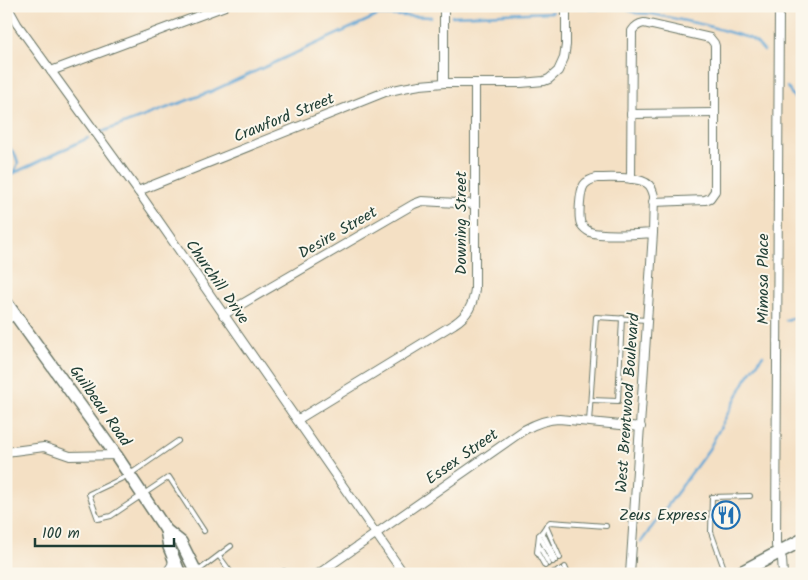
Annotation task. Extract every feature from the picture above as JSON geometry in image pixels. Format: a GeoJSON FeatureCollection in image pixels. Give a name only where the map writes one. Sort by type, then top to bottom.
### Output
{"type":"FeatureCollection","features":[{"type":"Feature","properties":{"kind":"main road"},"geometry":{"type":"LineString","coordinates":[[738,574],[802,540]]}},
{"type":"Feature","properties":{"kind":"street","name":"Churchill Drive"},"geometry":{"type":"LineString","coordinates":[[7,6],[17,24],[138,191],[404,574]]}},
{"type":"Feature","properties":{"kind":"street"},"geometry":{"type":"LineString","coordinates":[[51,71],[225,6]]}},
{"type":"Feature","properties":{"kind":"street"},"geometry":{"type":"LineString","coordinates":[[444,6],[444,83]]}},
{"type":"Feature","properties":{"kind":"street"},"geometry":{"type":"LineString","coordinates":[[475,83],[534,82],[544,81],[553,76],[564,58],[566,6]]}},
{"type":"Feature","properties":{"kind":"street","name":"Mimosa Place"},"geometry":{"type":"LineString","coordinates":[[779,6],[776,546],[782,559],[783,574]]}},
{"type":"Feature","properties":{"kind":"street"},"geometry":{"type":"LineString","coordinates":[[631,179],[632,31],[635,26],[644,23],[707,37],[712,40],[715,46],[716,187],[712,196],[705,200],[653,202]]}},
{"type":"Feature","properties":{"kind":"street","name":"Crawford Street"},"geometry":{"type":"LineString","coordinates":[[138,191],[385,92],[411,86],[475,83]]}},
{"type":"Feature","properties":{"kind":"street","name":"Downing Street"},"geometry":{"type":"LineString","coordinates":[[297,420],[454,324],[466,315],[472,305],[474,294],[475,83]]}},
{"type":"Feature","properties":{"kind":"street"},"geometry":{"type":"LineString","coordinates":[[632,114],[715,113]]}},
{"type":"Feature","properties":{"kind":"street","name":"West Brentwood Boulevard"},"geometry":{"type":"LineString","coordinates":[[630,574],[653,233],[652,190],[649,185],[641,180],[631,179],[597,178],[587,182],[583,187],[580,192],[580,220],[582,225],[590,232],[596,234],[653,233]]}},
{"type":"Feature","properties":{"kind":"street","name":"Desire Street"},"geometry":{"type":"LineString","coordinates":[[223,315],[414,204],[422,201],[474,204]]}},
{"type":"Feature","properties":{"kind":"street","name":"Guilbeau Road"},"geometry":{"type":"LineString","coordinates":[[6,302],[12,319],[116,456],[166,530],[181,542],[194,573]]}},
{"type":"Feature","properties":{"kind":"street","name":"Essex Street"},"geometry":{"type":"LineString","coordinates":[[318,574],[515,436],[537,423],[550,419],[559,419],[641,428]]}},
{"type":"Feature","properties":{"kind":"street"},"geometry":{"type":"LineString","coordinates":[[6,452],[44,447],[70,456],[116,456]]}},
{"type":"Feature","properties":{"kind":"street","name":"Guilbeau Road"},"geometry":{"type":"LineString","coordinates":[[166,530],[169,547],[180,574]]}},
{"type":"Feature","properties":{"kind":"street"},"geometry":{"type":"LineString","coordinates":[[166,574],[172,565],[174,557],[194,573]]}},
{"type":"Feature","properties":{"kind":"lane"},"geometry":{"type":"LineString","coordinates":[[589,422],[596,317],[648,320]]}},
{"type":"Feature","properties":{"kind":"lane"},"geometry":{"type":"LineString","coordinates":[[591,400],[618,401],[622,318]]}},
{"type":"Feature","properties":{"kind":"lane"},"geometry":{"type":"LineString","coordinates":[[178,441],[129,475],[89,494],[98,519],[111,516],[169,477],[204,531]]}},
{"type":"Feature","properties":{"kind":"lane"},"geometry":{"type":"LineString","coordinates":[[726,574],[711,532],[712,497],[750,496]]}},
{"type":"Feature","properties":{"kind":"lane"},"geometry":{"type":"LineString","coordinates":[[553,562],[538,544],[541,534],[550,522],[606,526]]}},
{"type":"Feature","properties":{"kind":"lane"},"geometry":{"type":"LineString","coordinates":[[546,526],[553,562]]}},
{"type":"Feature","properties":{"kind":"lane"},"geometry":{"type":"LineString","coordinates":[[541,534],[553,562]]}},
{"type":"Feature","properties":{"kind":"lane"},"geometry":{"type":"LineString","coordinates":[[194,573],[231,546]]}},
{"type":"Feature","properties":{"kind":"lane"},"geometry":{"type":"LineString","coordinates":[[219,556],[232,574]]}},
{"type":"Feature","properties":{"kind":"lane"},"geometry":{"type":"LineString","coordinates":[[280,574],[284,571],[287,574]]}},
{"type":"Feature","properties":{"kind":"lane"},"geometry":{"type":"LineString","coordinates":[[559,571],[564,574]]}},
{"type":"Feature","properties":{"kind":"lane"},"geometry":{"type":"LineString","coordinates":[[559,571],[568,574]]}},
{"type":"Feature","properties":{"kind":"waterway"},"geometry":{"type":"LineString","coordinates":[[590,9],[624,8],[636,13],[652,14],[705,25],[749,38],[764,51]]}},
{"type":"Feature","properties":{"kind":"waterway"},"geometry":{"type":"LineString","coordinates":[[452,16],[553,12]]}},
{"type":"Feature","properties":{"kind":"waterway"},"geometry":{"type":"LineString","coordinates":[[99,133],[210,92],[379,15],[431,17]]}},
{"type":"Feature","properties":{"kind":"waterway"},"geometry":{"type":"LineString","coordinates":[[787,87],[797,102],[802,105]]}},
{"type":"Feature","properties":{"kind":"waterway"},"geometry":{"type":"LineString","coordinates":[[14,173],[88,138]]}},
{"type":"Feature","properties":{"kind":"waterway"},"geometry":{"type":"LineString","coordinates":[[6,144],[15,154],[18,163],[14,173],[6,176]]}},
{"type":"Feature","properties":{"kind":"waterway"},"geometry":{"type":"LineString","coordinates":[[786,320],[793,318],[802,319]]}},
{"type":"Feature","properties":{"kind":"waterway"},"geometry":{"type":"LineString","coordinates":[[641,542],[709,449],[746,379],[763,355]]}},
{"type":"Feature","properties":{"kind":"place","name":"Zeus Express"},"geometry":{"type":"Point","coordinates":[726,515]}}]}
